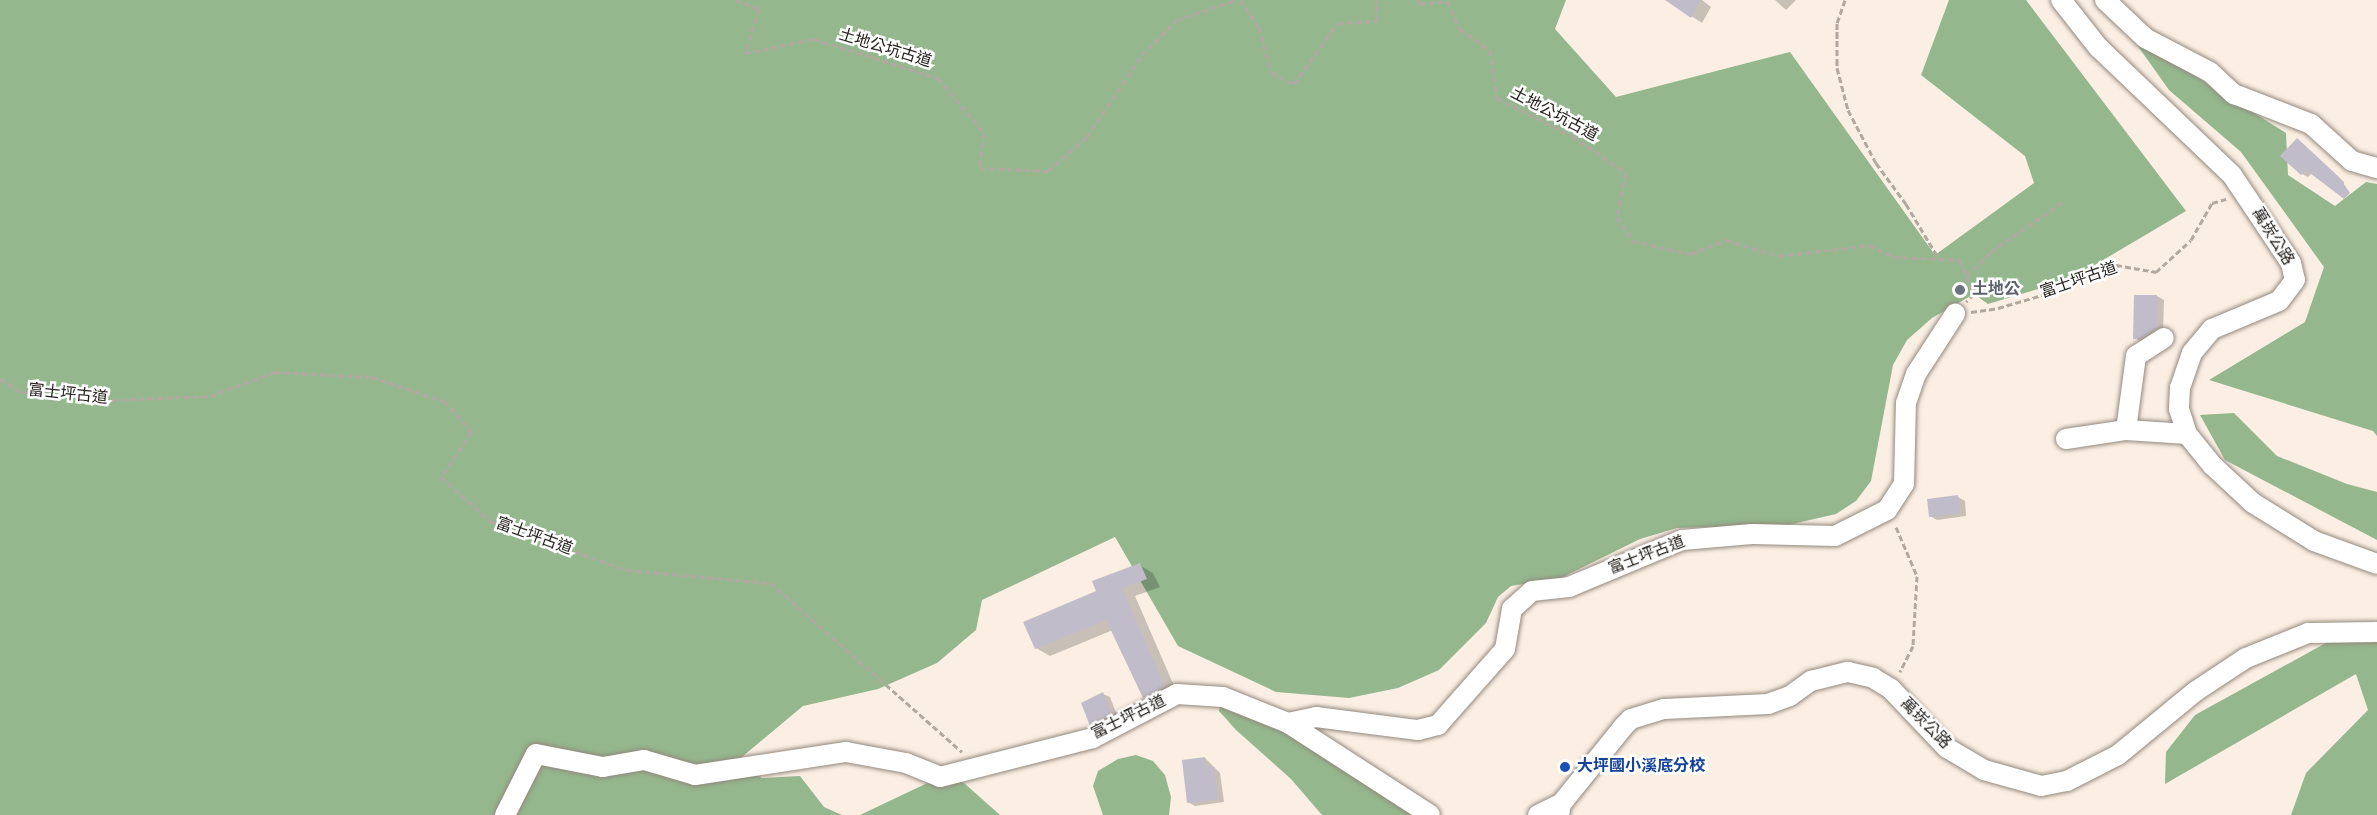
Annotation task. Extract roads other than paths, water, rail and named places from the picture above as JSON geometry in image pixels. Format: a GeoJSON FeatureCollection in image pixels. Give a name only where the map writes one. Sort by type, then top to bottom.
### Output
{"type":"FeatureCollection","features":[{"type":"Feature","properties":{"kind":"street","name":"萬崁公路"},"geometry":{"type":"LineString","coordinates":[[2061,0],[2098,47],[2232,175],[2291,263],[2295,280],[2279,301],[2212,329],[2192,353],[2180,388],[2179,409],[2187,434],[2212,465],[2253,503],[2314,541],[2377,564]]}},
{"type":"Feature","properties":{"kind":"street"},"geometry":{"type":"LineString","coordinates":[[2105,0],[2145,38],[2210,72],[2234,94],[2311,124],[2352,161],[2377,168]]}},
{"type":"Feature","properties":{"kind":"street","name":"富士坪古道"},"geometry":{"type":"LineString","coordinates":[[505,815],[536,754],[603,766],[644,760],[695,775],[846,753],[906,763],[939,777],[1093,738],[1176,694],[1223,697],[1288,723],[1316,717],[1418,730],[1438,725],[1505,649],[1512,609],[1532,591],[1569,587],[1682,540],[1752,534],[1836,536],[1887,510],[1904,484],[1906,403],[1916,374],[1954,314]]}},
{"type":"Feature","properties":{"kind":"street"},"geometry":{"type":"LineString","coordinates":[[2126,430],[2136,356],[2164,338]]}},
{"type":"Feature","properties":{"kind":"street"},"geometry":{"type":"LineString","coordinates":[[2066,439],[2126,430],[2187,434]]}},
{"type":"Feature","properties":{"kind":"street","name":"萬崁公路"},"geometry":{"type":"LineString","coordinates":[[1560,810],[1624,726],[1644,714],[1664,709],[1768,704],[1790,696],[1811,681],[1848,672],[1873,678],[1891,689],[1947,748],[1984,770],[2041,786],[2067,781],[2118,755],[2196,691],[2246,658],[2308,633],[2377,632]]}},
{"type":"Feature","properties":{"kind":"street"},"geometry":{"type":"LineString","coordinates":[[1288,723],[1430,815]]}},
{"type":"Feature","properties":{"kind":"street"},"geometry":{"type":"LineString","coordinates":[[1538,815],[1560,810]]}},
{"type":"Feature","properties":{"kind":"place","name":"土地公"},"geometry":{"type":"Point","coordinates":[1960,290]}},
{"type":"Feature","properties":{"kind":"place","name":"大坪國小溪底分校"},"geometry":{"type":"Point","coordinates":[1565,767]}}]}
